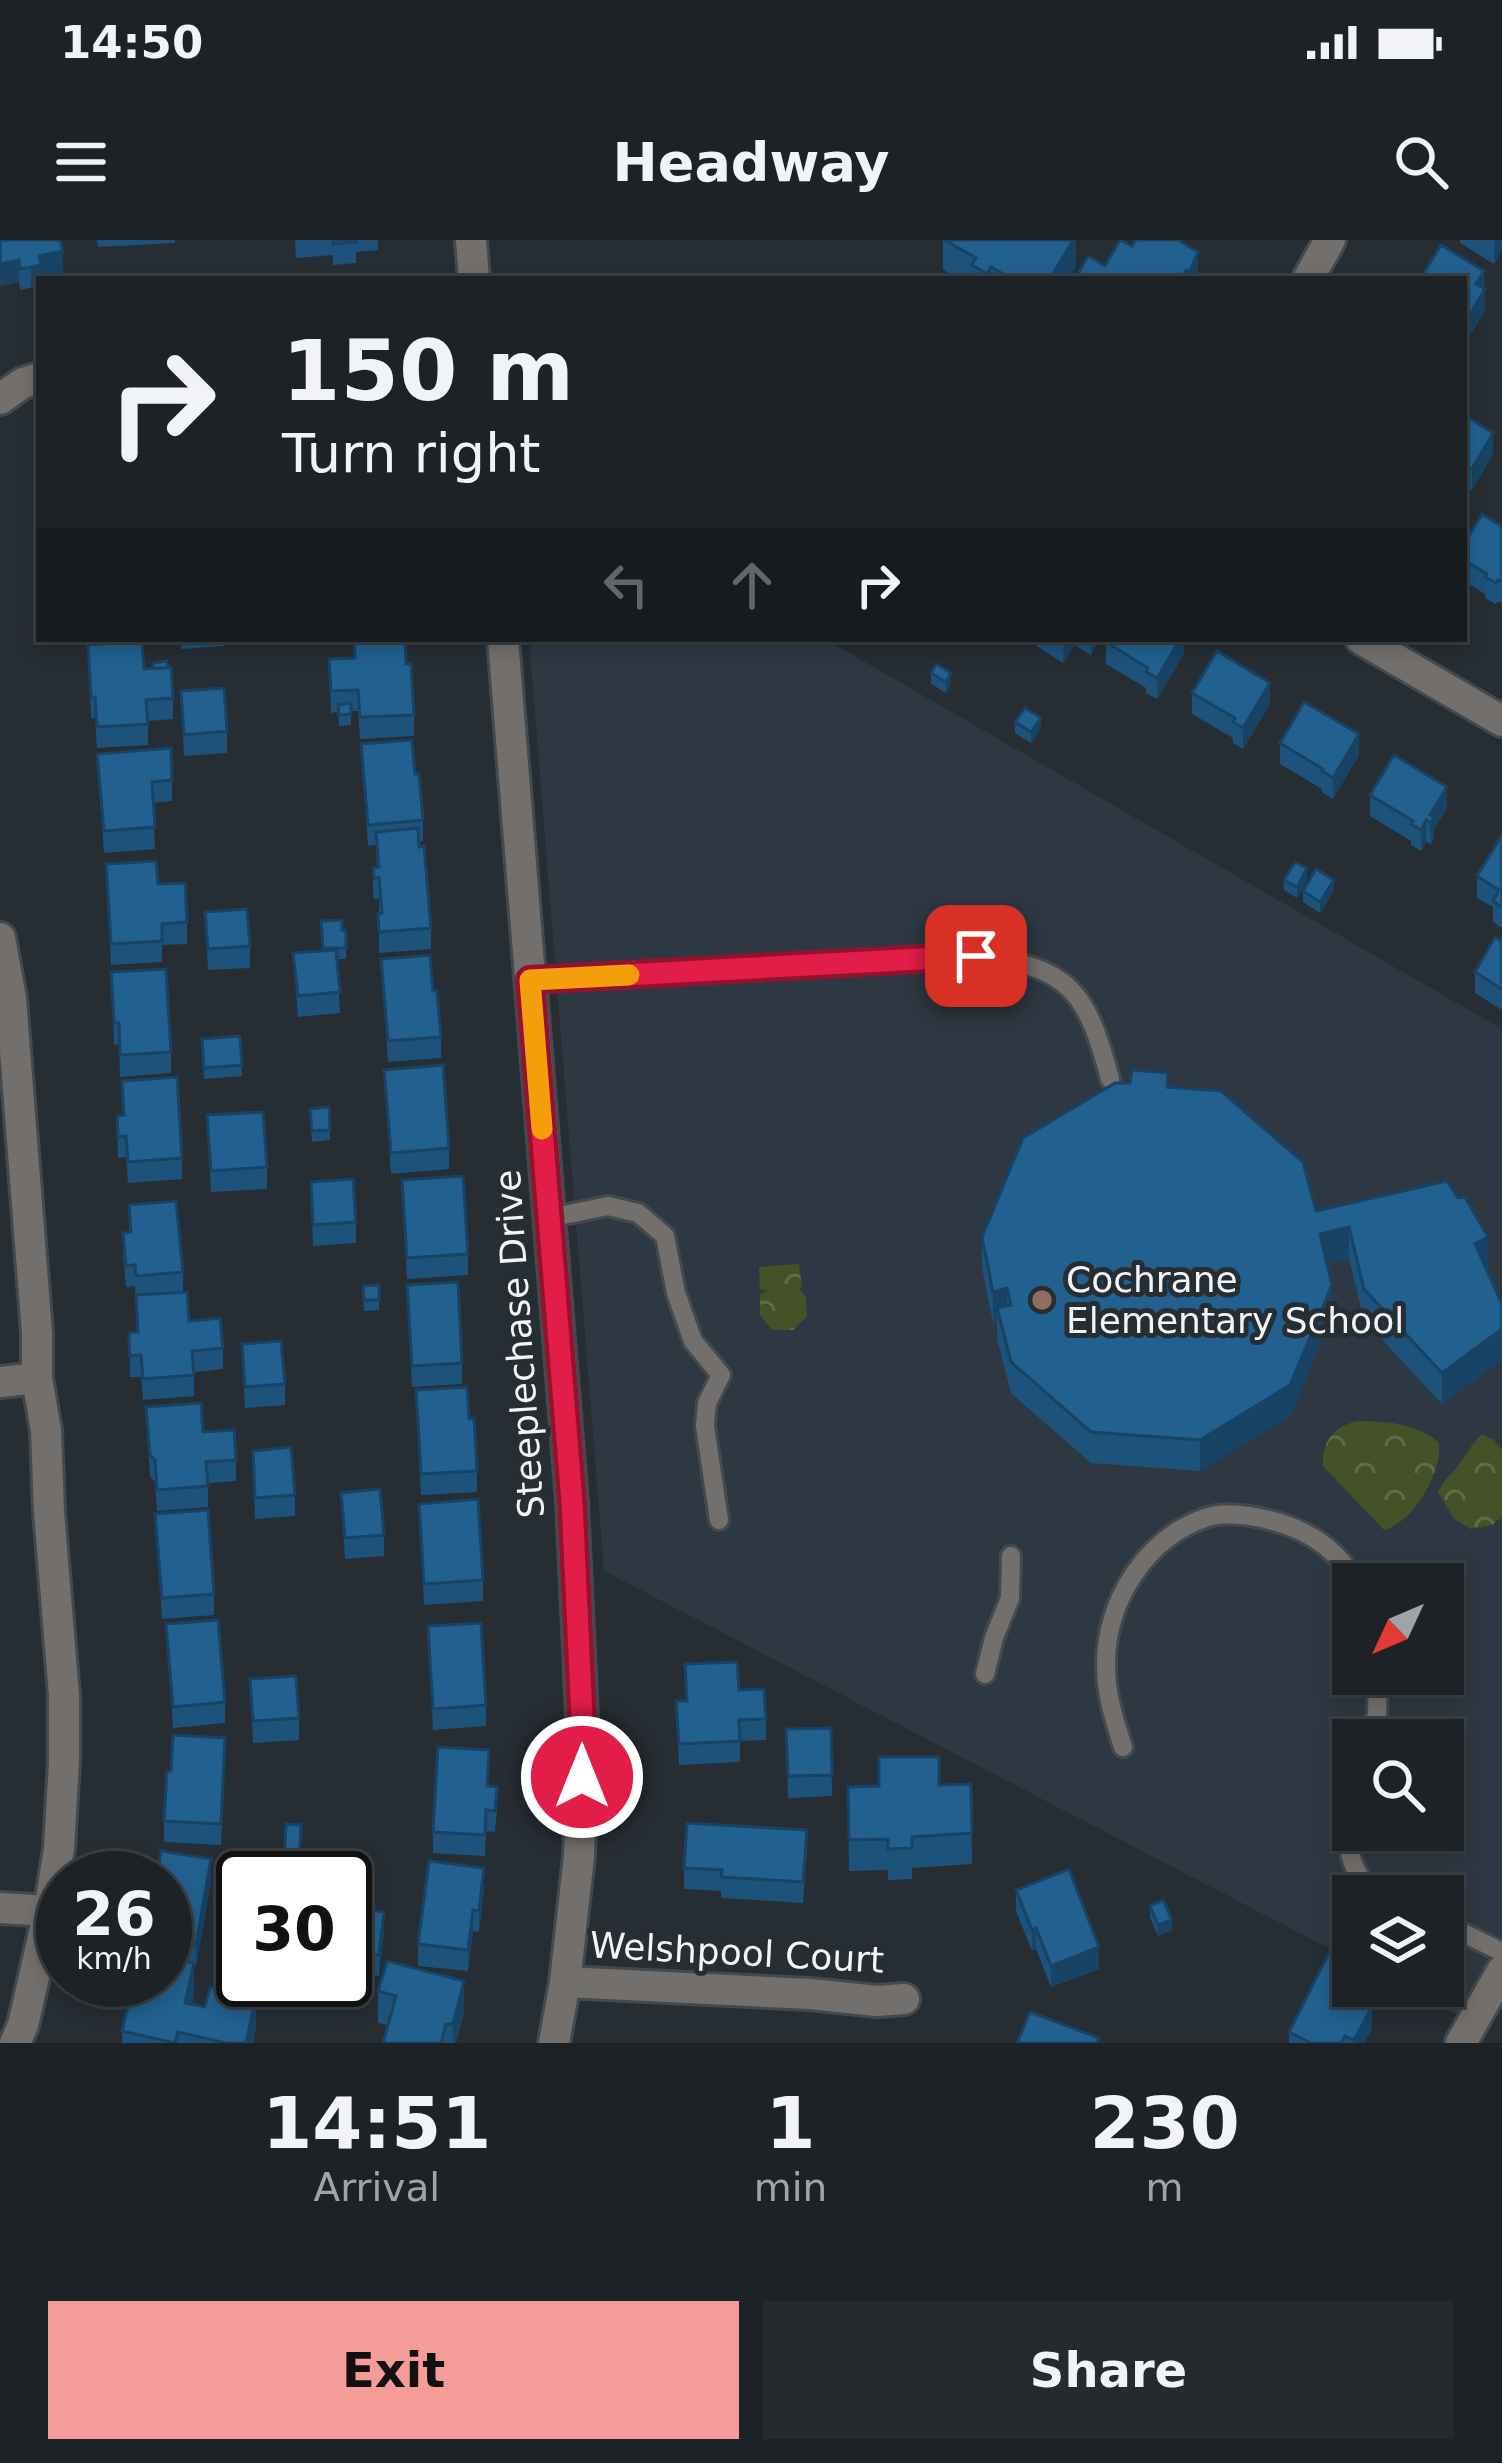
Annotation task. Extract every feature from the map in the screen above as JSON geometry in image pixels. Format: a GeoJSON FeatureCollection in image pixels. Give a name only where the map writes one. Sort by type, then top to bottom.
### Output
{"type":"FeatureCollection","features":[{"type":"Feature","properties":{"kind":"street"},"geometry":{"type":"LineString","coordinates":[[471,240],[474,276]]}},
{"type":"Feature","properties":{"kind":"street"},"geometry":{"type":"LineString","coordinates":[[1310,276],[1330,240]]}},
{"type":"Feature","properties":{"kind":"street"},"geometry":{"type":"LineString","coordinates":[[2,397],[36,379]]}},
{"type":"Feature","properties":{"kind":"street","name":"Steeplechase Drive"},"geometry":{"type":"LineString","coordinates":[[502,642],[572,1502],[583,1738],[579,1856],[554,2043]]}},
{"type":"Feature","properties":{"kind":"street"},"geometry":{"type":"LineString","coordinates":[[1366,642],[1502,721]]}},
{"type":"Feature","properties":{"kind":"street"},"geometry":{"type":"LineString","coordinates":[[0,938],[11,999],[64,1695],[58,1851]]}},
{"type":"Feature","properties":{"kind":"street"},"geometry":{"type":"LineString","coordinates":[[0,1382],[37,1378]]}},
{"type":"Feature","properties":{"kind":"street"},"geometry":{"type":"LineString","coordinates":[[0,1908],[36,1910]]}},
{"type":"Feature","properties":{"kind":"street"},"geometry":{"type":"LineString","coordinates":[[15,2043],[36,1968]]}},
{"type":"Feature","properties":{"kind":"street"},"geometry":{"type":"LineString","coordinates":[[1460,2043],[1502,1971]]}},
{"type":"Feature","properties":{"kind":"street","name":"Welshpool Court"},"geometry":{"type":"LineString","coordinates":[[565,1982],[904,1999]]}},
{"type":"Feature","properties":{"kind":"lane"},"geometry":{"type":"LineString","coordinates":[[530,980],[976,956],[1009,959],[1048,972],[1078,995],[1097,1030],[1110,1079]]}},
{"type":"Feature","properties":{"kind":"lane"},"geometry":{"type":"LineString","coordinates":[[549,1218],[608,1206],[638,1213],[664,1236],[676,1293],[693,1341],[721,1375],[707,1403],[705,1426],[719,1520]]}},
{"type":"Feature","properties":{"kind":"lane"},"geometry":{"type":"LineString","coordinates":[[1123,1747],[1108,1702],[1106,1661],[1114,1616],[1131,1575],[1162,1542],[1210,1516],[1264,1517],[1311,1535],[1345,1563]]}},
{"type":"Feature","properties":{"kind":"lane"},"geometry":{"type":"LineString","coordinates":[[986,1675],[1010,1598],[1011,1556]]}},
{"type":"Feature","properties":{"kind":"lane"},"geometry":{"type":"LineString","coordinates":[[1464,1933],[1502,1952]]}},
{"type":"Feature","properties":{"kind":"shaded area","name":"Cochrane Elementary School"},"geometry":{"type":"Polygon","coordinates":[[[529,642],[830,642],[1502,1029],[1502,1941],[1464,2006],[1464,1875],[1332,1875],[1332,1950],[604,1571],[529,642]]]}},
{"type":"Feature","properties":{"kind":"shaded area","name":"Cochrane Elementary School"},"geometry":{"type":"Polygon","coordinates":[[[1441,2007],[1463,2007],[1458,2016],[1441,2007]]]}},
{"type":"Feature","properties":{"kind":"green space"},"geometry":{"type":"Polygon","coordinates":[[[799,1264],[799,1288],[806,1297],[807,1316],[793,1330],[772,1330],[760,1315],[760,1295],[768,1290],[760,1290],[759,1267],[799,1264]]]}},
{"type":"Feature","properties":{"kind":"green space"},"geometry":{"type":"Polygon","coordinates":[[[1357,1421],[1410,1427],[1439,1443],[1436,1468],[1424,1495],[1406,1517],[1384,1530],[1323,1466],[1331,1436],[1357,1421]]]}},
{"type":"Feature","properties":{"kind":"green space"},"geometry":{"type":"Polygon","coordinates":[[[1482,1434],[1502,1450],[1502,1517],[1492,1525],[1471,1529],[1454,1519],[1438,1492],[1482,1434]]]}},
{"type":"Feature","properties":{"kind":"building"},"geometry":{"type":"Polygon","coordinates":[[[0,240],[60,240],[63,251],[39,256],[41,265],[20,269],[19,260],[0,264],[0,240]]]}},
{"type":"Feature","properties":{"kind":"building"},"geometry":{"type":"Polygon","coordinates":[[[945,240],[1073,240],[1052,276],[1007,276],[991,267],[987,274],[972,265],[976,258],[945,240]]]}},
{"type":"Feature","properties":{"kind":"building"},"geometry":{"type":"Polygon","coordinates":[[[1120,240],[1132,246],[1136,240],[1178,240],[1198,252],[1183,276],[1077,276],[1088,256],[1105,266],[1120,240]]]}},
{"type":"Feature","properties":{"kind":"building"},"geometry":{"type":"Polygon","coordinates":[[[1441,245],[1484,271],[1476,284],[1485,289],[1469,316],[1467,276],[1422,276],[1441,245]]]}},
{"type":"Feature","properties":{"kind":"building"},"geometry":{"type":"Polygon","coordinates":[[[1467,417],[1493,433],[1472,469],[1467,466],[1467,417]]]}},
{"type":"Feature","properties":{"kind":"building"},"geometry":{"type":"Polygon","coordinates":[[[1482,514],[1502,525],[1502,582],[1485,577],[1467,562],[1467,539],[1482,514]]]}},
{"type":"Feature","properties":{"kind":"building"},"geometry":{"type":"Polygon","coordinates":[[[142,642],[144,669],[171,667],[173,698],[146,700],[148,724],[97,727],[88,645],[142,642]]]}},
{"type":"Feature","properties":{"kind":"building"},"geometry":{"type":"Polygon","coordinates":[[[354,642],[405,642],[414,715],[360,717],[358,690],[331,691],[329,659],[355,658],[354,642]]]}},
{"type":"Feature","properties":{"kind":"building"},"geometry":{"type":"Polygon","coordinates":[[[1106,642],[1178,642],[1157,678],[1146,672],[1148,668],[1106,642]]]}},
{"type":"Feature","properties":{"kind":"building"},"geometry":{"type":"Polygon","coordinates":[[[1217,651],[1270,683],[1243,728],[1233,722],[1235,718],[1192,693],[1217,651]]]}},
{"type":"Feature","properties":{"kind":"building"},"geometry":{"type":"Polygon","coordinates":[[[936,664],[951,673],[946,682],[931,673],[936,664]]]}},
{"type":"Feature","properties":{"kind":"building"},"geometry":{"type":"Polygon","coordinates":[[[224,688],[227,731],[184,735],[181,691],[224,688]]]}},
{"type":"Feature","properties":{"kind":"building"},"geometry":{"type":"Polygon","coordinates":[[[1304,702],[1359,734],[1333,778],[1280,743],[1304,702]]]}},
{"type":"Feature","properties":{"kind":"building"},"geometry":{"type":"Polygon","coordinates":[[[351,703],[351,714],[339,715],[338,705],[351,703]]]}},
{"type":"Feature","properties":{"kind":"building"},"geometry":{"type":"Polygon","coordinates":[[[1025,708],[1041,718],[1031,732],[1015,722],[1025,708]]]}},
{"type":"Feature","properties":{"kind":"building"},"geometry":{"type":"Polygon","coordinates":[[[412,740],[423,820],[368,825],[361,744],[412,740]]]}},
{"type":"Feature","properties":{"kind":"building"},"geometry":{"type":"Polygon","coordinates":[[[171,748],[172,780],[152,782],[155,827],[104,831],[97,754],[171,748]]]}},
{"type":"Feature","properties":{"kind":"building"},"geometry":{"type":"Polygon","coordinates":[[[1394,755],[1447,787],[1430,815],[1434,817],[1431,823],[1426,820],[1421,830],[1370,795],[1394,755]]]}},
{"type":"Feature","properties":{"kind":"building"},"geometry":{"type":"Polygon","coordinates":[[[418,828],[419,847],[424,846],[431,928],[379,932],[379,878],[374,878],[373,868],[379,867],[376,832],[418,828]]]}},
{"type":"Feature","properties":{"kind":"building"},"geometry":{"type":"Polygon","coordinates":[[[1502,835],[1502,907],[1493,901],[1499,890],[1477,876],[1502,835]]]}},
{"type":"Feature","properties":{"kind":"building"},"geometry":{"type":"Polygon","coordinates":[[[156,861],[158,884],[185,883],[187,922],[162,924],[162,941],[111,944],[106,864],[156,861]]]}},
{"type":"Feature","properties":{"kind":"building"},"geometry":{"type":"Polygon","coordinates":[[[1295,862],[1307,868],[1297,887],[1284,880],[1295,862]]]}},
{"type":"Feature","properties":{"kind":"building"},"geometry":{"type":"Polygon","coordinates":[[[1316,869],[1334,880],[1320,902],[1303,891],[1316,869]]]}},
{"type":"Feature","properties":{"kind":"building"},"geometry":{"type":"Polygon","coordinates":[[[247,909],[250,946],[208,949],[205,912],[247,909]]]}},
{"type":"Feature","properties":{"kind":"building"},"geometry":{"type":"Polygon","coordinates":[[[342,920],[346,948],[323,948],[321,921],[342,920]]]}},
{"type":"Feature","properties":{"kind":"building"},"geometry":{"type":"Polygon","coordinates":[[[1495,937],[1502,941],[1502,989],[1475,972],[1495,937]]]}},
{"type":"Feature","properties":{"kind":"building"},"geometry":{"type":"Polygon","coordinates":[[[336,950],[340,992],[298,996],[293,953],[336,950]]]}},
{"type":"Feature","properties":{"kind":"building"},"geometry":{"type":"Polygon","coordinates":[[[430,955],[441,1037],[388,1041],[381,959],[430,955]]]}},
{"type":"Feature","properties":{"kind":"building"},"geometry":{"type":"Polygon","coordinates":[[[166,969],[171,1052],[120,1055],[111,972],[166,969]]]}},
{"type":"Feature","properties":{"kind":"building"},"geometry":{"type":"Polygon","coordinates":[[[240,1036],[242,1065],[204,1068],[202,1039],[240,1036]]]}},
{"type":"Feature","properties":{"kind":"building"},"geometry":{"type":"Polygon","coordinates":[[[443,1065],[449,1148],[391,1153],[384,1070],[443,1065]]]}},
{"type":"Feature","properties":{"kind":"building","name":"Cochrane Elementary School"},"geometry":{"type":"Polygon","coordinates":[[[1132,1070],[1168,1073],[1167,1087],[1221,1091],[1303,1162],[1316,1211],[1447,1181],[1458,1198],[1465,1197],[1488,1237],[1475,1244],[1502,1304],[1502,1329],[1442,1373],[1364,1289],[1349,1227],[1320,1234],[1332,1285],[1290,1385],[1200,1440],[1091,1432],[1011,1362],[997,1308],[1011,1305],[1007,1288],[993,1292],[982,1237],[1023,1138],[1115,1083],[1130,1083],[1132,1070]]]}},
{"type":"Feature","properties":{"kind":"building"},"geometry":{"type":"Polygon","coordinates":[[[177,1077],[182,1158],[128,1162],[126,1136],[118,1137],[117,1116],[124,1115],[122,1081],[177,1077]]]}},
{"type":"Feature","properties":{"kind":"building"},"geometry":{"type":"Polygon","coordinates":[[[329,1107],[330,1130],[312,1131],[310,1109],[329,1107]]]}},
{"type":"Feature","properties":{"kind":"building"},"geometry":{"type":"Polygon","coordinates":[[[263,1112],[267,1167],[211,1171],[207,1115],[263,1112]]]}},
{"type":"Feature","properties":{"kind":"building"},"geometry":{"type":"Polygon","coordinates":[[[463,1176],[468,1254],[407,1258],[402,1180],[463,1176]]]}},
{"type":"Feature","properties":{"kind":"building"},"geometry":{"type":"Polygon","coordinates":[[[353,1179],[356,1222],[313,1225],[311,1182],[353,1179]]]}},
{"type":"Feature","properties":{"kind":"building"},"geometry":{"type":"Polygon","coordinates":[[[176,1201],[183,1272],[136,1276],[135,1265],[126,1266],[123,1233],[131,1232],[129,1205],[176,1201]]]}},
{"type":"Feature","properties":{"kind":"building"},"geometry":{"type":"Polygon","coordinates":[[[458,1282],[462,1363],[412,1366],[407,1285],[458,1282]]]}},
{"type":"Feature","properties":{"kind":"building"},"geometry":{"type":"Polygon","coordinates":[[[379,1285],[379,1300],[364,1300],[363,1286],[379,1285]]]}},
{"type":"Feature","properties":{"kind":"building"},"geometry":{"type":"Polygon","coordinates":[[[187,1292],[189,1321],[220,1318],[223,1348],[192,1351],[194,1375],[143,1379],[141,1355],[130,1356],[129,1333],[138,1332],[136,1295],[187,1292]]]}},
{"type":"Feature","properties":{"kind":"building"},"geometry":{"type":"Polygon","coordinates":[[[281,1341],[285,1384],[245,1387],[242,1344],[281,1341]]]}},
{"type":"Feature","properties":{"kind":"building"},"geometry":{"type":"Polygon","coordinates":[[[467,1387],[477,1471],[421,1474],[416,1390],[467,1387]]]}},
{"type":"Feature","properties":{"kind":"building"},"geometry":{"type":"Polygon","coordinates":[[[201,1403],[203,1432],[234,1430],[236,1460],[206,1462],[208,1486],[157,1490],[146,1407],[201,1403]]]}},
{"type":"Feature","properties":{"kind":"building"},"geometry":{"type":"Polygon","coordinates":[[[291,1447],[295,1495],[255,1498],[253,1451],[291,1447]]]}},
{"type":"Feature","properties":{"kind":"building"},"geometry":{"type":"Polygon","coordinates":[[[380,1489],[384,1535],[345,1538],[341,1493],[380,1489]]]}},
{"type":"Feature","properties":{"kind":"building"},"geometry":{"type":"Polygon","coordinates":[[[478,1499],[483,1580],[424,1584],[419,1504],[478,1499]]]}},
{"type":"Feature","properties":{"kind":"building"},"geometry":{"type":"Polygon","coordinates":[[[208,1510],[214,1594],[162,1598],[155,1514],[208,1510]]]}},
{"type":"Feature","properties":{"kind":"building"},"geometry":{"type":"Polygon","coordinates":[[[218,1620],[225,1702],[173,1707],[166,1624],[218,1620]]]}},
{"type":"Feature","properties":{"kind":"building"},"geometry":{"type":"Polygon","coordinates":[[[481,1623],[486,1705],[433,1709],[428,1626],[481,1623]]]}},
{"type":"Feature","properties":{"kind":"building"},"geometry":{"type":"Polygon","coordinates":[[[737,1662],[739,1690],[764,1689],[766,1719],[739,1720],[740,1741],[679,1744],[676,1701],[687,1701],[685,1664],[737,1662]]]}},
{"type":"Feature","properties":{"kind":"building"},"geometry":{"type":"Polygon","coordinates":[[[296,1676],[299,1718],[253,1721],[250,1679],[296,1676]]]}},
{"type":"Feature","properties":{"kind":"building"},"geometry":{"type":"Polygon","coordinates":[[[831,1728],[832,1775],[788,1776],[786,1729],[831,1728]]]}},
{"type":"Feature","properties":{"kind":"building"},"geometry":{"type":"Polygon","coordinates":[[[173,1735],[225,1738],[221,1824],[164,1821],[173,1735]]]}},
{"type":"Feature","properties":{"kind":"building"},"geometry":{"type":"Polygon","coordinates":[[[438,1747],[489,1750],[487,1786],[497,1787],[495,1811],[486,1810],[485,1835],[433,1832],[438,1747]]]}},
{"type":"Feature","properties":{"kind":"building"},"geometry":{"type":"Polygon","coordinates":[[[879,1757],[939,1757],[939,1785],[971,1784],[972,1833],[912,1837],[912,1848],[888,1849],[888,1839],[849,1840],[848,1787],[879,1786],[879,1757]]]}},
{"type":"Feature","properties":{"kind":"building"},"geometry":{"type":"Polygon","coordinates":[[[687,1823],[807,1830],[803,1882],[721,1877],[722,1870],[684,1868],[687,1823]]]}},
{"type":"Feature","properties":{"kind":"building"},"geometry":{"type":"Polygon","coordinates":[[[286,1824],[301,1825],[300,1851],[284,1851],[286,1824]]]}},
{"type":"Feature","properties":{"kind":"building"},"geometry":{"type":"Polygon","coordinates":[[[192,1856],[211,1859],[196,1944],[192,1943],[192,1856]]]}},
{"type":"Feature","properties":{"kind":"building"},"geometry":{"type":"Polygon","coordinates":[[[429,1861],[484,1868],[468,1950],[418,1944],[429,1861]]]}},
{"type":"Feature","properties":{"kind":"building"},"geometry":{"type":"Polygon","coordinates":[[[1069,1869],[1099,1947],[1051,1966],[1016,1890],[1069,1869]]]}},
{"type":"Feature","properties":{"kind":"building"},"geometry":{"type":"Polygon","coordinates":[[[1163,1900],[1172,1920],[1158,1925],[1150,1906],[1163,1900]]]}},
{"type":"Feature","properties":{"kind":"building"},"geometry":{"type":"Polygon","coordinates":[[[372,1910],[384,1912],[379,1955],[372,1954],[372,1910]]]}},
{"type":"Feature","properties":{"kind":"building"},"geometry":{"type":"Polygon","coordinates":[[[1332,1947],[1332,2007],[1372,2007],[1354,2040],[1345,2036],[1341,2043],[1311,2043],[1289,2032],[1332,1947]]]}},
{"type":"Feature","properties":{"kind":"building"},"geometry":{"type":"Polygon","coordinates":[[[387,1961],[464,1981],[453,2024],[446,2024],[441,2043],[383,2043],[396,1996],[378,1991],[387,1961]]]}},
{"type":"Feature","properties":{"kind":"building"},"geometry":{"type":"Polygon","coordinates":[[[210,1987],[216,1988],[216,2007],[254,2007],[246,2043],[178,2032],[175,2043],[122,2031],[128,2007],[205,2007],[210,1987]]]}},
{"type":"Feature","properties":{"kind":"building"},"geometry":{"type":"Polygon","coordinates":[[[1030,2012],[1099,2038],[1097,2043],[1017,2043],[1030,2012]]]}},
{"type":"Feature","properties":{"kind":"slow traffic"},"geometry":{"type":"LineString","coordinates":[[542,1129],[530,980],[629,975]]}},
{"type":"Feature","properties":{"kind":"place","name":"Cochrane Elementary School"},"geometry":{"type":"Point","coordinates":[1042,1300]}},
{"type":"Feature","properties":{"kind":"route"},"geometry":{"type":"LineString","coordinates":[[582,1777],[572,1502],[530,980],[976,956]]}}]}
